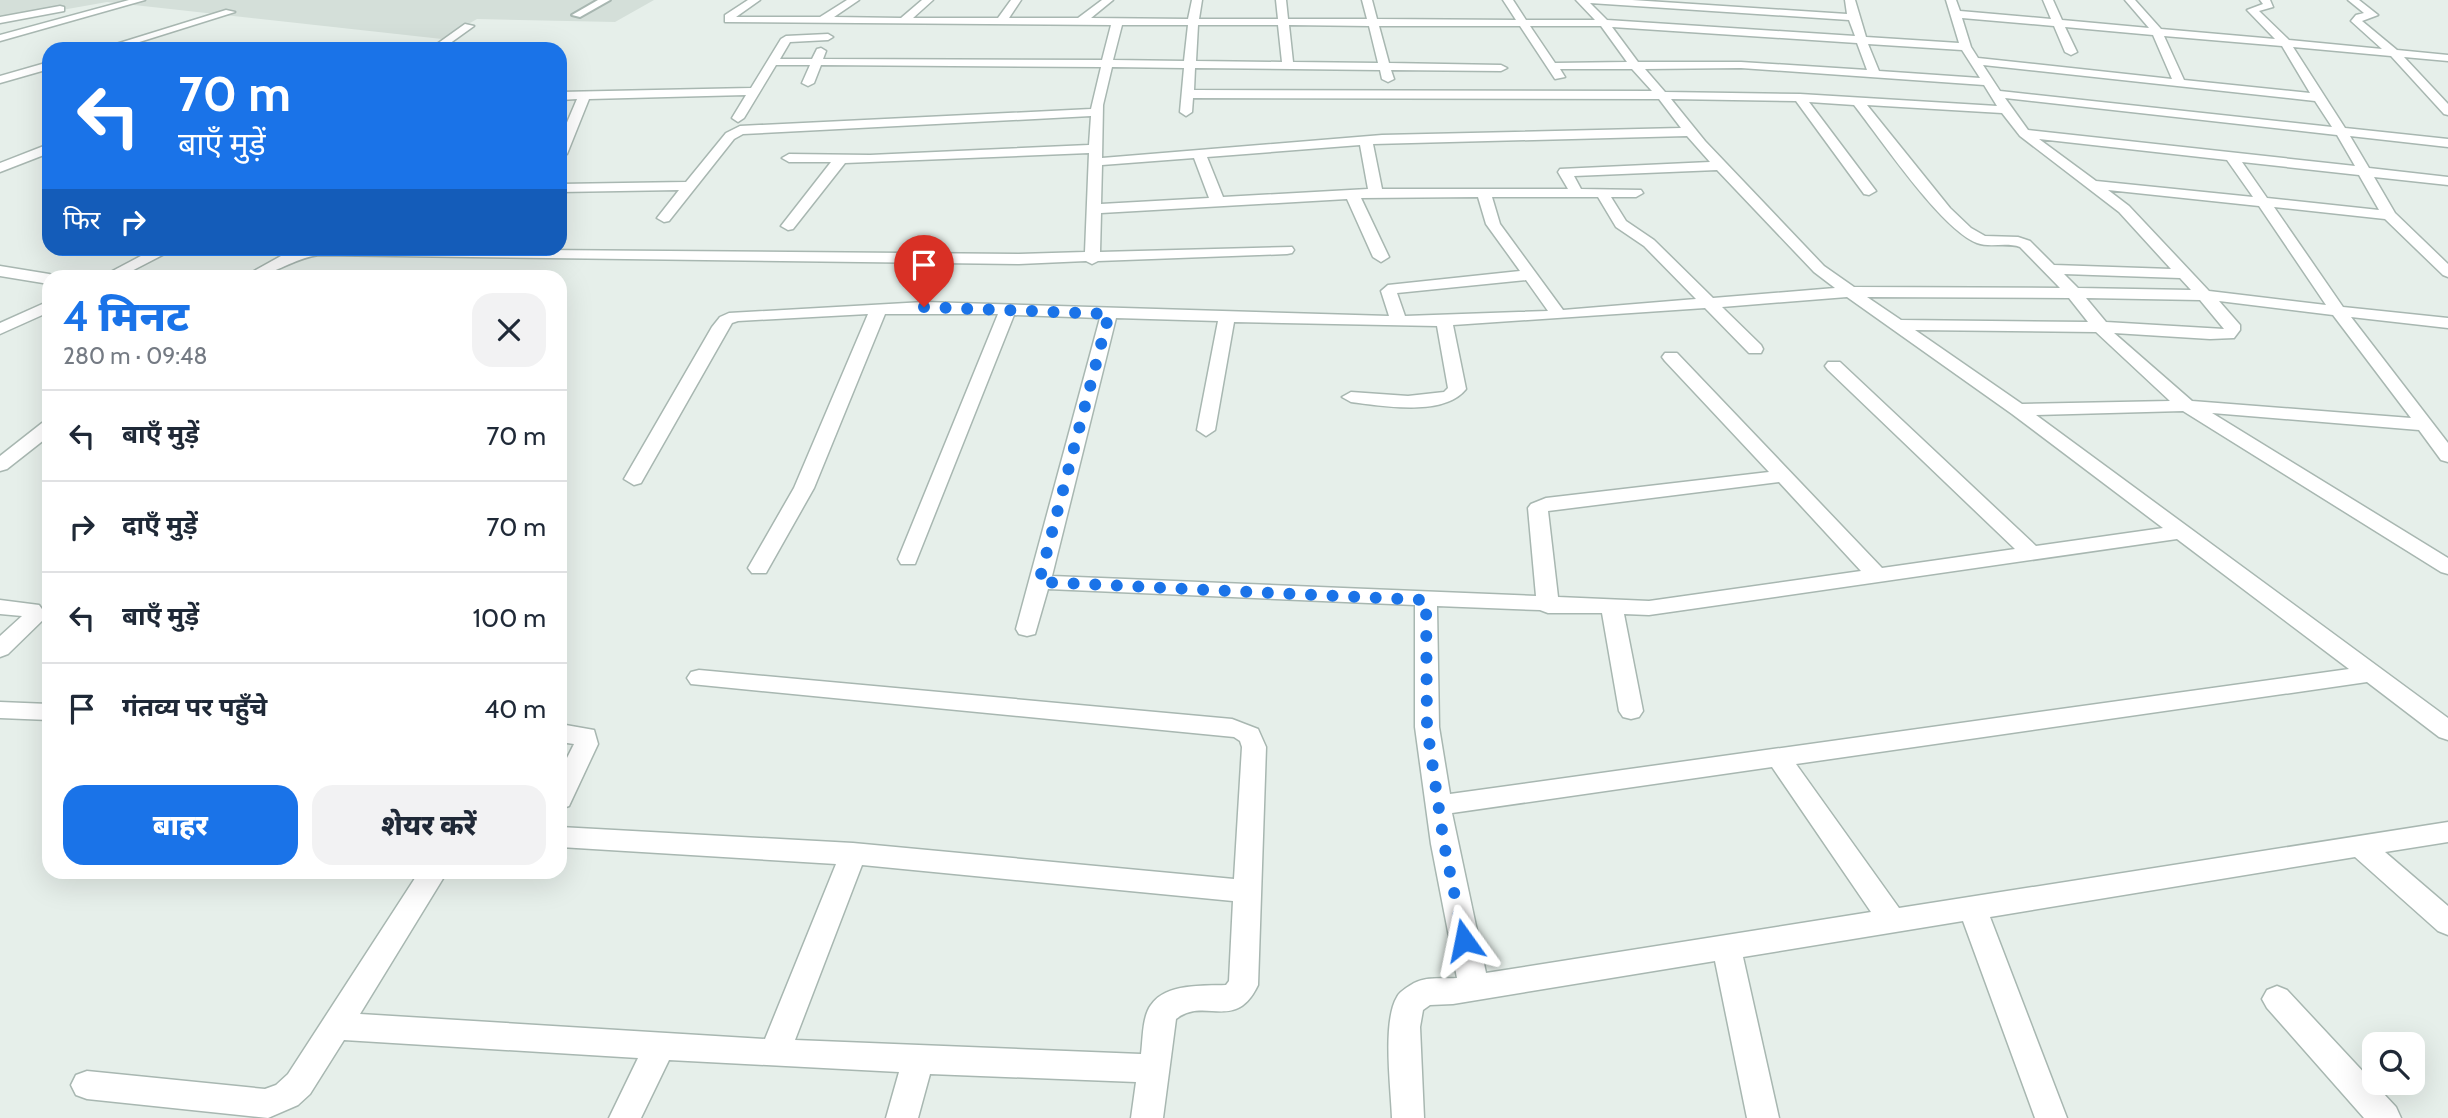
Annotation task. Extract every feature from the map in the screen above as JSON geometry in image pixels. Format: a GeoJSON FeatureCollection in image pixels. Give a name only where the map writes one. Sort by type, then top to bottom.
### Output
{"type":"FeatureCollection","features":[{"type":"Feature","properties":{"kind":"street"},"geometry":{"type":"LineString","coordinates":[[0,20],[112,0]]}},
{"type":"Feature","properties":{"kind":"street"},"geometry":{"type":"LineString","coordinates":[[0,38],[140,0]]}},
{"type":"Feature","properties":{"kind":"street"},"geometry":{"type":"LineString","coordinates":[[755,0],[729,17],[729,20],[1604,23],[1670,27],[1807,52],[1874,73],[1989,82]]}},
{"type":"Feature","properties":{"kind":"street"},"geometry":{"type":"LineString","coordinates":[[821,21],[854,0]]}},
{"type":"Feature","properties":{"kind":"street"},"geometry":{"type":"LineString","coordinates":[[904,20],[928,0]]}},
{"type":"Feature","properties":{"kind":"street"},"geometry":{"type":"LineString","coordinates":[[1003,19],[1016,0]]}},
{"type":"Feature","properties":{"kind":"street"},"geometry":{"type":"LineString","coordinates":[[1081,21],[1108,0]]}},
{"type":"Feature","properties":{"kind":"street"},"geometry":{"type":"LineString","coordinates":[[1186,112],[1192,22],[1197,0]]}},
{"type":"Feature","properties":{"kind":"street"},"geometry":{"type":"LineString","coordinates":[[1281,0],[1288,65]]}},
{"type":"Feature","properties":{"kind":"street"},"geometry":{"type":"LineString","coordinates":[[1367,0],[1392,94]]}},
{"type":"Feature","properties":{"kind":"street"},"geometry":{"type":"LineString","coordinates":[[1508,0],[1572,94]]}},
{"type":"Feature","properties":{"kind":"street"},"geometry":{"type":"LineString","coordinates":[[1583,0],[1853,17]]}},
{"type":"Feature","properties":{"kind":"street"},"geometry":{"type":"LineString","coordinates":[[1583,0],[1690,132],[1818,269],[2018,410],[2448,731]]}},
{"type":"Feature","properties":{"kind":"street"},"geometry":{"type":"LineString","coordinates":[[1850,0],[1853,17],[1874,73]]}},
{"type":"Feature","properties":{"kind":"street"},"geometry":{"type":"LineString","coordinates":[[1900,325],[2101,327],[2228,334],[2232,330],[2232,325],[2124,209],[2024,132],[2006,110],[1966,47],[1951,0]]}},
{"type":"Feature","properties":{"kind":"street"},"geometry":{"type":"LineString","coordinates":[[2048,0],[2071,52]]}},
{"type":"Feature","properties":{"kind":"street"},"geometry":{"type":"LineString","coordinates":[[2130,0],[2157,31],[2180,83]]}},
{"type":"Feature","properties":{"kind":"street"},"geometry":{"type":"LineString","coordinates":[[2265,0],[2269,5],[2252,10],[2285,43],[2341,131],[2389,215],[2448,272]]}},
{"type":"Feature","properties":{"kind":"street"},"geometry":{"type":"LineString","coordinates":[[2353,0],[2373,15],[2360,17],[2357,21],[2394,53],[2448,111]]}},
{"type":"Feature","properties":{"kind":"street"},"geometry":{"type":"LineString","coordinates":[[129,42],[230,12]]}},
{"type":"Feature","properties":{"kind":"street"},"geometry":{"type":"LineString","coordinates":[[1957,14],[2448,58]]}},
{"type":"Feature","properties":{"kind":"street"},"geometry":{"type":"LineString","coordinates":[[808,83],[815,62],[837,21]]}},
{"type":"Feature","properties":{"kind":"street"},"geometry":{"type":"LineString","coordinates":[[1092,259],[1097,112],[1117,22]]}},
{"type":"Feature","properties":{"kind":"street"},"geometry":{"type":"LineString","coordinates":[[445,42],[468,26]]}},
{"type":"Feature","properties":{"kind":"street"},"geometry":{"type":"LineString","coordinates":[[1669,41],[1670,27]]}},
{"type":"Feature","properties":{"kind":"street"},"geometry":{"type":"LineString","coordinates":[[738,118],[786,39],[828,37]]}},
{"type":"Feature","properties":{"kind":"street"},"geometry":{"type":"LineString","coordinates":[[1551,66],[1634,64],[1676,58],[1807,52],[1863,40],[1966,47]]}},
{"type":"Feature","properties":{"kind":"street"},"geometry":{"type":"LineString","coordinates":[[1976,61],[2319,98]]}},
{"type":"Feature","properties":{"kind":"street"},"geometry":{"type":"LineString","coordinates":[[771,62],[1500,68]]}},
{"type":"Feature","properties":{"kind":"street"},"geometry":{"type":"LineString","coordinates":[[0,80],[42,67]]}},
{"type":"Feature","properties":{"kind":"street"},"geometry":{"type":"LineString","coordinates":[[567,96],[754,91]]}},
{"type":"Feature","properties":{"kind":"street"},"geometry":{"type":"LineString","coordinates":[[1188,94],[1662,95],[1800,98],[2006,110]]}},
{"type":"Feature","properties":{"kind":"street"},"geometry":{"type":"LineString","coordinates":[[1997,94],[2448,143]]}},
{"type":"Feature","properties":{"kind":"street"},"geometry":{"type":"LineString","coordinates":[[567,137],[584,96]]}},
{"type":"Feature","properties":{"kind":"street"},"geometry":{"type":"LineString","coordinates":[[1800,98],[1869,191]]}},
{"type":"Feature","properties":{"kind":"street"},"geometry":{"type":"LineString","coordinates":[[1857,101],[1945,211],[1966,231],[1982,240],[2018,241],[2025,244],[2074,293],[2101,327],[2138,364],[2187,406],[2448,567]]}},
{"type":"Feature","properties":{"kind":"street"},"geometry":{"type":"LineString","coordinates":[[664,218],[730,136],[740,130],[1097,112]]}},
{"type":"Feature","properties":{"kind":"street"},"geometry":{"type":"LineString","coordinates":[[789,158],[1199,153],[1366,140],[1690,132]]}},
{"type":"Feature","properties":{"kind":"street"},"geometry":{"type":"LineString","coordinates":[[2024,132],[2448,181]]}},
{"type":"Feature","properties":{"kind":"street"},"geometry":{"type":"LineString","coordinates":[[1366,140],[1377,193]]}},
{"type":"Feature","properties":{"kind":"street"},"geometry":{"type":"LineString","coordinates":[[0,169],[42,151]]}},
{"type":"Feature","properties":{"kind":"street"},"geometry":{"type":"LineString","coordinates":[[1199,153],[1217,201]]}},
{"type":"Feature","properties":{"kind":"street"},"geometry":{"type":"LineString","coordinates":[[2232,157],[2338,311],[2448,456]]}},
{"type":"Feature","properties":{"kind":"street"},"geometry":{"type":"LineString","coordinates":[[788,226],[841,159]]}},
{"type":"Feature","properties":{"kind":"street"},"geometry":{"type":"LineString","coordinates":[[1577,193],[1565,172],[1721,166]]}},
{"type":"Feature","properties":{"kind":"street"},"geometry":{"type":"LineString","coordinates":[[2094,185],[2389,215]]}},
{"type":"Feature","properties":{"kind":"street"},"geometry":{"type":"LineString","coordinates":[[567,188],[689,186]]}},
{"type":"Feature","properties":{"kind":"street"},"geometry":{"type":"LineString","coordinates":[[1484,192],[1493,223],[1559,315]]}},
{"type":"Feature","properties":{"kind":"street"},"geometry":{"type":"LineString","coordinates":[[1093,209],[1377,193],[1636,194]]}},
{"type":"Feature","properties":{"kind":"street"},"geometry":{"type":"LineString","coordinates":[[1602,193],[1621,224],[1649,243],[1755,349]]}},
{"type":"Feature","properties":{"kind":"street"},"geometry":{"type":"LineString","coordinates":[[1352,194],[1381,257]]}},
{"type":"Feature","properties":{"kind":"street"},"geometry":{"type":"LineString","coordinates":[[567,252],[1092,259],[1287,250]]}},
{"type":"Feature","properties":{"kind":"street"},"geometry":{"type":"LineString","coordinates":[[123,270],[152,256]]}},
{"type":"Feature","properties":{"kind":"street"},"geometry":{"type":"LineString","coordinates":[[264,270],[293,256]]}},
{"type":"Feature","properties":{"kind":"street"},"geometry":{"type":"LineString","coordinates":[[2050,269],[2185,274]]}},
{"type":"Feature","properties":{"kind":"street"},"geometry":{"type":"LineString","coordinates":[[0,271],[42,278]]}},
{"type":"Feature","properties":{"kind":"street"},"geometry":{"type":"LineString","coordinates":[[1399,322],[1389,291],[1394,288],[1530,275]]}},
{"type":"Feature","properties":{"kind":"street"},"geometry":{"type":"LineString","coordinates":[[635,480],[726,320],[751,314],[879,307],[1399,322],[1559,315],[1850,292],[2074,293],[2205,295],[2448,323]]}},
{"type":"Feature","properties":{"kind":"street"},"geometry":{"type":"LineString","coordinates":[[759,568],[804,488],[879,307]]}},
{"type":"Feature","properties":{"kind":"street"},"geometry":{"type":"LineString","coordinates":[[0,329],[42,309]]}},
{"type":"Feature","properties":{"kind":"street"},"geometry":{"type":"LineString","coordinates":[[908,559],[1008,310]]}},
{"type":"Feature","properties":{"kind":"street"},"geometry":{"type":"LineString","coordinates":[[1027,629],[1109,314]]}},
{"type":"Feature","properties":{"kind":"street"},"geometry":{"type":"LineString","coordinates":[[1206,430],[1227,318]]}},
{"type":"Feature","properties":{"kind":"street"},"geometry":{"type":"LineString","coordinates":[[1351,397],[1426,401],[1444,400],[1454,395],[1457,389],[1444,321]]}},
{"type":"Feature","properties":{"kind":"street"},"geometry":{"type":"LineString","coordinates":[[1671,357],[1879,578]]}},
{"type":"Feature","properties":{"kind":"street"},"geometry":{"type":"LineString","coordinates":[[1834,366],[2033,555]]}},
{"type":"Feature","properties":{"kind":"street"},"geometry":{"type":"LineString","coordinates":[[2018,410],[2187,406],[2425,425]]}},
{"type":"Feature","properties":{"kind":"street"},"geometry":{"type":"LineString","coordinates":[[0,465],[42,432]]}},
{"type":"Feature","properties":{"kind":"street"},"geometry":{"type":"LineString","coordinates":[[1548,606],[1538,509],[1546,504],[1782,476]]}},
{"type":"Feature","properties":{"kind":"street"},"geometry":{"type":"LineString","coordinates":[[1039,582],[1548,606],[1649,608],[1879,578],[2182,532]]}},
{"type":"Feature","properties":{"kind":"street"},"geometry":{"type":"LineString","coordinates":[[1426,600],[1427,727],[1444,844],[1474,987]]}},
{"type":"Feature","properties":{"kind":"street"},"geometry":{"type":"LineString","coordinates":[[0,607],[31,610],[36,616],[0,649]]}},
{"type":"Feature","properties":{"kind":"street"},"geometry":{"type":"LineString","coordinates":[[1612,608],[1631,711]]}},
{"type":"Feature","properties":{"kind":"street"},"geometry":{"type":"LineString","coordinates":[[1439,805],[2370,674]]}},
{"type":"Feature","properties":{"kind":"street"},"geometry":{"type":"LineString","coordinates":[[699,678],[1233,728],[1247,732],[1253,738],[1254,747],[1243,985],[1234,997],[1185,1000],[1170,1004],[1162,1013],[1158,1025],[1147,1118]]}},
{"type":"Feature","properties":{"kind":"street"},"geometry":{"type":"LineString","coordinates":[[0,710],[42,712]]}},
{"type":"Feature","properties":{"kind":"street"},"geometry":{"type":"LineString","coordinates":[[567,734],[585,736],[586,744],[567,784]]}},
{"type":"Feature","properties":{"kind":"street"},"geometry":{"type":"LineString","coordinates":[[1778,757],[1892,920]]}},
{"type":"Feature","properties":{"kind":"street"},"geometry":{"type":"LineString","coordinates":[[1408,1118],[1405,1027],[1409,1003],[1425,992],[1474,987],[2448,832]]}},
{"type":"Feature","properties":{"kind":"street"},"geometry":{"type":"LineString","coordinates":[[567,837],[853,854],[1249,891]]}},
{"type":"Feature","properties":{"kind":"street"},"geometry":{"type":"LineString","coordinates":[[2360,846],[2448,923]]}},
{"type":"Feature","properties":{"kind":"street"},"geometry":{"type":"LineString","coordinates":[[775,1053],[853,854]]}},
{"type":"Feature","properties":{"kind":"street"},"geometry":{"type":"LineString","coordinates":[[87,1085],[266,1104],[287,1095],[299,1084],[429,879]]}},
{"type":"Feature","properties":{"kind":"street"},"geometry":{"type":"LineString","coordinates":[[1972,907],[2051,1118]]}},
{"type":"Feature","properties":{"kind":"street"},"geometry":{"type":"LineString","coordinates":[[1726,947],[1763,1118]]}},
{"type":"Feature","properties":{"kind":"street"},"geometry":{"type":"LineString","coordinates":[[2277,999],[2385,1118]]}},
{"type":"Feature","properties":{"kind":"street"},"geometry":{"type":"LineString","coordinates":[[336,1026],[775,1053],[1152,1069]]}},
{"type":"Feature","properties":{"kind":"street"},"geometry":{"type":"LineString","coordinates":[[625,1118],[660,1046]]}},
{"type":"Feature","properties":{"kind":"street"},"geometry":{"type":"LineString","coordinates":[[902,1118],[918,1060]]}},
{"type":"Feature","properties":{"kind":"lane"},"geometry":{"type":"LineString","coordinates":[[577,15],[605,0]]}},
{"type":"Feature","properties":{"kind":"shaded area"},"geometry":{"type":"Polygon","coordinates":[[[0,0],[654,0],[615,22],[477,19],[442,39],[107,2],[0,21],[0,0]]]}},
{"type":"Feature","properties":{"kind":"route"},"geometry":{"type":"LineString","coordinates":[[924,307],[1109,314],[1039,582],[1426,600],[1427,727],[1444,844],[1464,940]]}}]}
